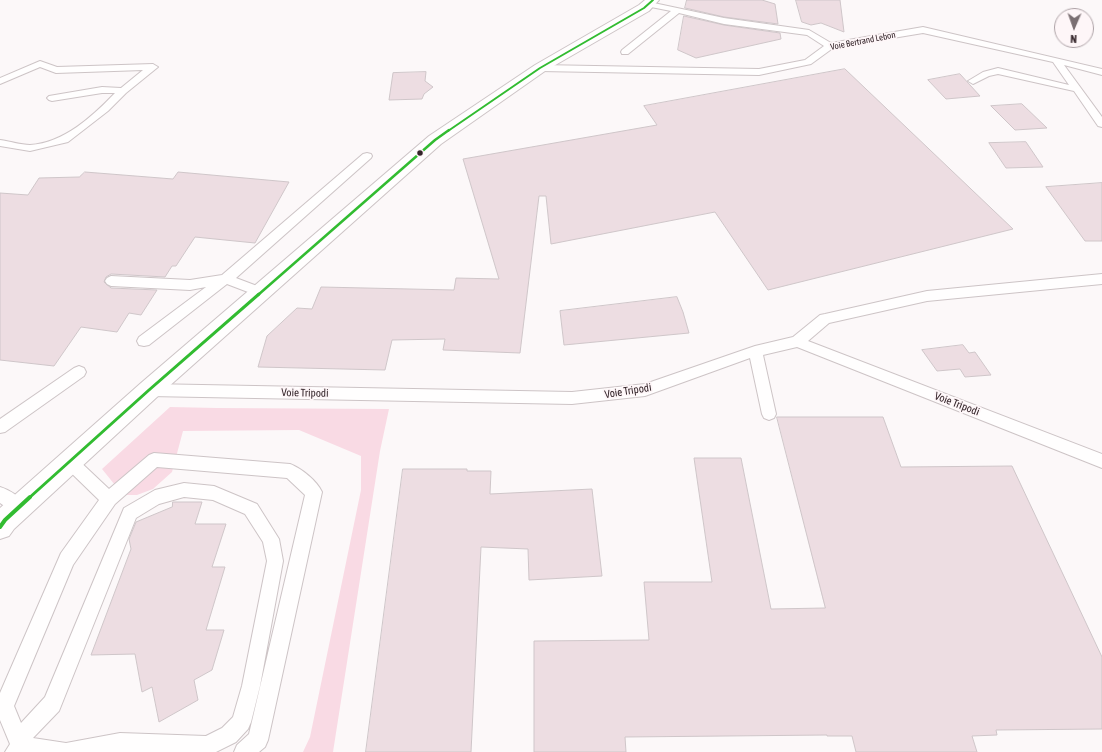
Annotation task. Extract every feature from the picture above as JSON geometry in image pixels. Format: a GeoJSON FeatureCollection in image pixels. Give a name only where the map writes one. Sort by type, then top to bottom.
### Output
{"type":"FeatureCollection","features":[{"type":"Feature","properties":{"kind":"street"},"geometry":{"type":"LineString","coordinates":[[6,520],[69,461],[149,390],[435,140],[540,68],[651,2]]}},
{"type":"Feature","properties":{"kind":"lane"},"geometry":{"type":"LineString","coordinates":[[651,2],[676,10],[724,21],[809,33],[830,46]]}},
{"type":"Feature","properties":{"kind":"lane"},"geometry":{"type":"LineString","coordinates":[[625,52],[674,14],[676,10]]}},
{"type":"Feature","properties":{"kind":"lane","name":"Voie Bertrand Lebon"},"geometry":{"type":"LineString","coordinates":[[540,68],[759,72],[808,62],[830,46],[923,30],[1102,72]]}},
{"type":"Feature","properties":{"kind":"lane"},"geometry":{"type":"LineString","coordinates":[[1056,60],[1102,124]]}},
{"type":"Feature","properties":{"kind":"lane"},"geometry":{"type":"LineString","coordinates":[[0,81],[40,64],[56,70],[152,66],[105,109],[64,140],[30,148],[0,144]]}},
{"type":"Feature","properties":{"kind":"lane"},"geometry":{"type":"LineString","coordinates":[[973,81],[986,74],[998,71],[1077,89]]}},
{"type":"Feature","properties":{"kind":"lane"},"geometry":{"type":"LineString","coordinates":[[52,98],[102,90],[123,91]]}},
{"type":"Feature","properties":{"kind":"lane"},"geometry":{"type":"LineString","coordinates":[[144,341],[226,279],[367,156]]}},
{"type":"Feature","properties":{"kind":"lane"},"geometry":{"type":"LineString","coordinates":[[111,281],[190,285],[226,279],[261,292]]}},
{"type":"Feature","properties":{"kind":"lane"},"geometry":{"type":"LineString","coordinates":[[797,342],[825,319],[927,296],[1102,279]]}},
{"type":"Feature","properties":{"kind":"lane","name":"Voie Tripodi"},"geometry":{"type":"LineString","coordinates":[[149,390],[572,398],[645,390],[755,351],[797,342],[1102,461]]}},
{"type":"Feature","properties":{"kind":"lane"},"geometry":{"type":"LineString","coordinates":[[755,351],[769,414]]}},
{"type":"Feature","properties":{"kind":"lane"},"geometry":{"type":"LineString","coordinates":[[0,427],[79,372]]}},
{"type":"Feature","properties":{"kind":"lane"},"geometry":{"type":"LineString","coordinates":[[18,746],[4,706],[66,559],[109,499],[154,460],[290,471],[314,492],[258,740],[244,752]]}},
{"type":"Feature","properties":{"kind":"lane"},"geometry":{"type":"LineString","coordinates":[[69,461],[109,499]]}},
{"type":"Feature","properties":{"kind":"lane"},"geometry":{"type":"LineString","coordinates":[[18,746],[52,704],[130,513],[155,498],[184,490],[214,493],[251,509],[271,539],[275,561],[251,686],[241,722],[229,735],[207,746],[120,743],[69,752]]}},
{"type":"Feature","properties":{"kind":"lane"},"geometry":{"type":"LineString","coordinates":[[0,494],[6,520]]}},
{"type":"Feature","properties":{"kind":"lane"},"geometry":{"type":"LineString","coordinates":[[18,746],[64,752]]}},
{"type":"Feature","properties":{"kind":"shaded area"},"geometry":{"type":"Polygon","coordinates":[[[170,407],[389,409],[380,451],[333,752],[303,752],[310,737],[361,490],[361,456],[299,430],[183,431],[172,472],[153,489],[137,495],[123,495],[102,469],[170,407]]]}},
{"type":"Feature","properties":{"kind":"building"},"geometry":{"type":"Polygon","coordinates":[[[687,0],[762,0],[775,4],[778,24],[724,17],[685,8],[687,0]]]}},
{"type":"Feature","properties":{"kind":"building"},"geometry":{"type":"Polygon","coordinates":[[[796,0],[840,0],[844,32],[821,23],[811,25],[802,22],[796,0]]]}},
{"type":"Feature","properties":{"kind":"building"},"geometry":{"type":"Polygon","coordinates":[[[684,16],[724,25],[780,33],[781,39],[696,58],[678,50],[684,16]]]}},
{"type":"Feature","properties":{"kind":"building"},"geometry":{"type":"Polygon","coordinates":[[[845,69],[1013,229],[768,290],[715,212],[551,244],[546,196],[539,196],[520,353],[443,350],[445,339],[392,340],[385,370],[258,367],[267,336],[297,308],[312,309],[321,287],[454,290],[456,278],[499,279],[463,159],[657,125],[644,106],[845,69]]]}},
{"type":"Feature","properties":{"kind":"building"},"geometry":{"type":"Polygon","coordinates":[[[426,72],[425,81],[433,87],[424,94],[422,99],[389,100],[393,73],[426,72]]]}},
{"type":"Feature","properties":{"kind":"building"},"geometry":{"type":"Polygon","coordinates":[[[960,74],[980,96],[946,99],[928,80],[960,74]]]}},
{"type":"Feature","properties":{"kind":"building"},"geometry":{"type":"Polygon","coordinates":[[[1022,104],[1047,128],[1015,130],[991,106],[1022,104]]]}},
{"type":"Feature","properties":{"kind":"building"},"geometry":{"type":"Polygon","coordinates":[[[1026,142],[1043,167],[1006,168],[989,143],[1026,142]]]}},
{"type":"Feature","properties":{"kind":"building"},"geometry":{"type":"Polygon","coordinates":[[[85,172],[173,179],[178,172],[289,182],[255,243],[195,237],[176,266],[172,266],[165,277],[111,274],[106,277],[104,282],[111,288],[157,290],[141,315],[129,313],[117,332],[81,327],[54,366],[0,360],[0,193],[28,195],[39,178],[79,177],[85,172]]]}},
{"type":"Feature","properties":{"kind":"building"},"geometry":{"type":"Polygon","coordinates":[[[1102,183],[1102,241],[1085,241],[1046,187],[1102,183]]]}},
{"type":"Feature","properties":{"kind":"building"},"geometry":{"type":"Polygon","coordinates":[[[677,297],[689,333],[564,345],[560,311],[677,297]]]}},
{"type":"Feature","properties":{"kind":"building"},"geometry":{"type":"Polygon","coordinates":[[[963,345],[969,353],[975,352],[991,375],[965,377],[960,369],[937,371],[922,350],[963,345]]]}},
{"type":"Feature","properties":{"kind":"building"},"geometry":{"type":"Polygon","coordinates":[[[777,417],[883,417],[901,467],[1012,466],[1102,657],[1102,729],[996,730],[997,735],[972,736],[977,752],[856,752],[852,736],[827,735],[625,737],[626,752],[534,752],[534,641],[649,640],[644,582],[712,582],[694,458],[741,458],[771,609],[825,608],[777,417]]]}},
{"type":"Feature","properties":{"kind":"building"},"geometry":{"type":"Polygon","coordinates":[[[403,469],[467,469],[467,471],[491,471],[490,494],[592,489],[602,576],[529,580],[528,549],[481,547],[471,752],[366,752],[403,469]]]}},
{"type":"Feature","properties":{"kind":"building"},"geometry":{"type":"Polygon","coordinates":[[[173,502],[202,502],[195,524],[226,524],[212,567],[225,567],[206,630],[224,630],[212,670],[194,680],[198,700],[159,722],[152,687],[142,692],[135,654],[91,655],[131,549],[129,539],[136,522],[172,507],[173,502]]]}},
{"type":"Feature","properties":{"kind":"transit line"},"geometry":{"type":"LineString","coordinates":[[0,527],[5,520],[149,390],[435,140],[540,68],[644,8],[653,0]]}}]}
